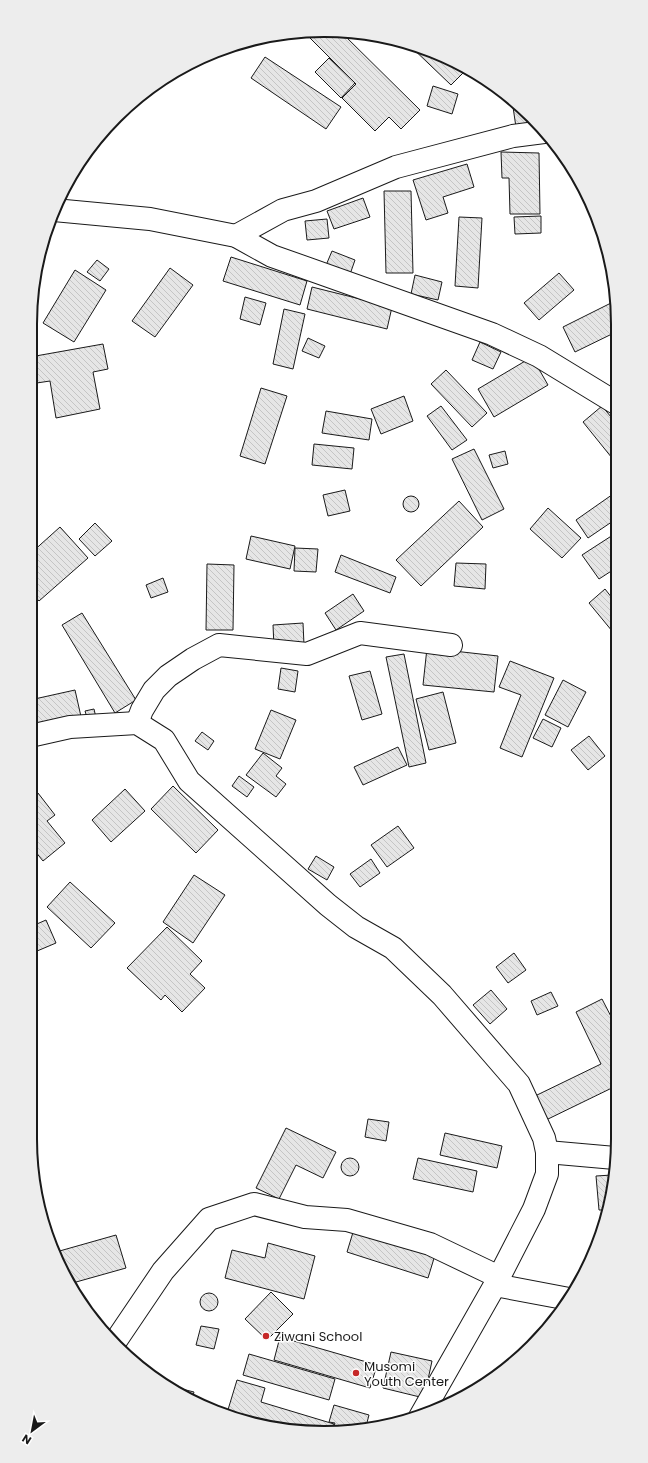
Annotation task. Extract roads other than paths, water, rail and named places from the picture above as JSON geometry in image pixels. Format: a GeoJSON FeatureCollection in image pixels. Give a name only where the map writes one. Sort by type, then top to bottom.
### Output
{"type":"FeatureCollection","features":[{"type":"Feature","properties":{"kind":"street"},"geometry":{"type":"LineString","coordinates":[[236,236],[283,210],[316,201],[396,167],[513,136],[538,133]]}},
{"type":"Feature","properties":{"kind":"street"},"geometry":{"type":"LineString","coordinates":[[61,211],[150,219],[236,236],[272,256],[492,334],[539,356],[611,400]]}},
{"type":"Feature","properties":{"kind":"street"},"geometry":{"type":"LineString","coordinates":[[137,724],[142,710],[154,690],[168,676],[192,659],[219,645],[307,654],[360,633],[450,645]]}},
{"type":"Feature","properties":{"kind":"street"},"geometry":{"type":"LineString","coordinates":[[37,734],[70,727],[137,724],[164,740],[190,781],[328,905],[356,927],[392,948],[442,995],[519,1084],[544,1138],[547,1152],[547,1174],[534,1209],[497,1281],[425,1407]]}},
{"type":"Feature","properties":{"kind":"street"},"geometry":{"type":"LineString","coordinates":[[547,1152],[610,1158]]}},
{"type":"Feature","properties":{"kind":"street"},"geometry":{"type":"LineString","coordinates":[[118,1338],[163,1271],[209,1219],[254,1204],[305,1217],[347,1220],[430,1244],[497,1281],[563,1298]]}},
{"type":"Feature","properties":{"kind":"place","name":"Ziwani School"},"geometry":{"type":"Point","coordinates":[266,1336]}},
{"type":"Feature","properties":{"kind":"place","name":"Musomi Youth Center"},"geometry":{"type":"Point","coordinates":[356,1373]}}]}
